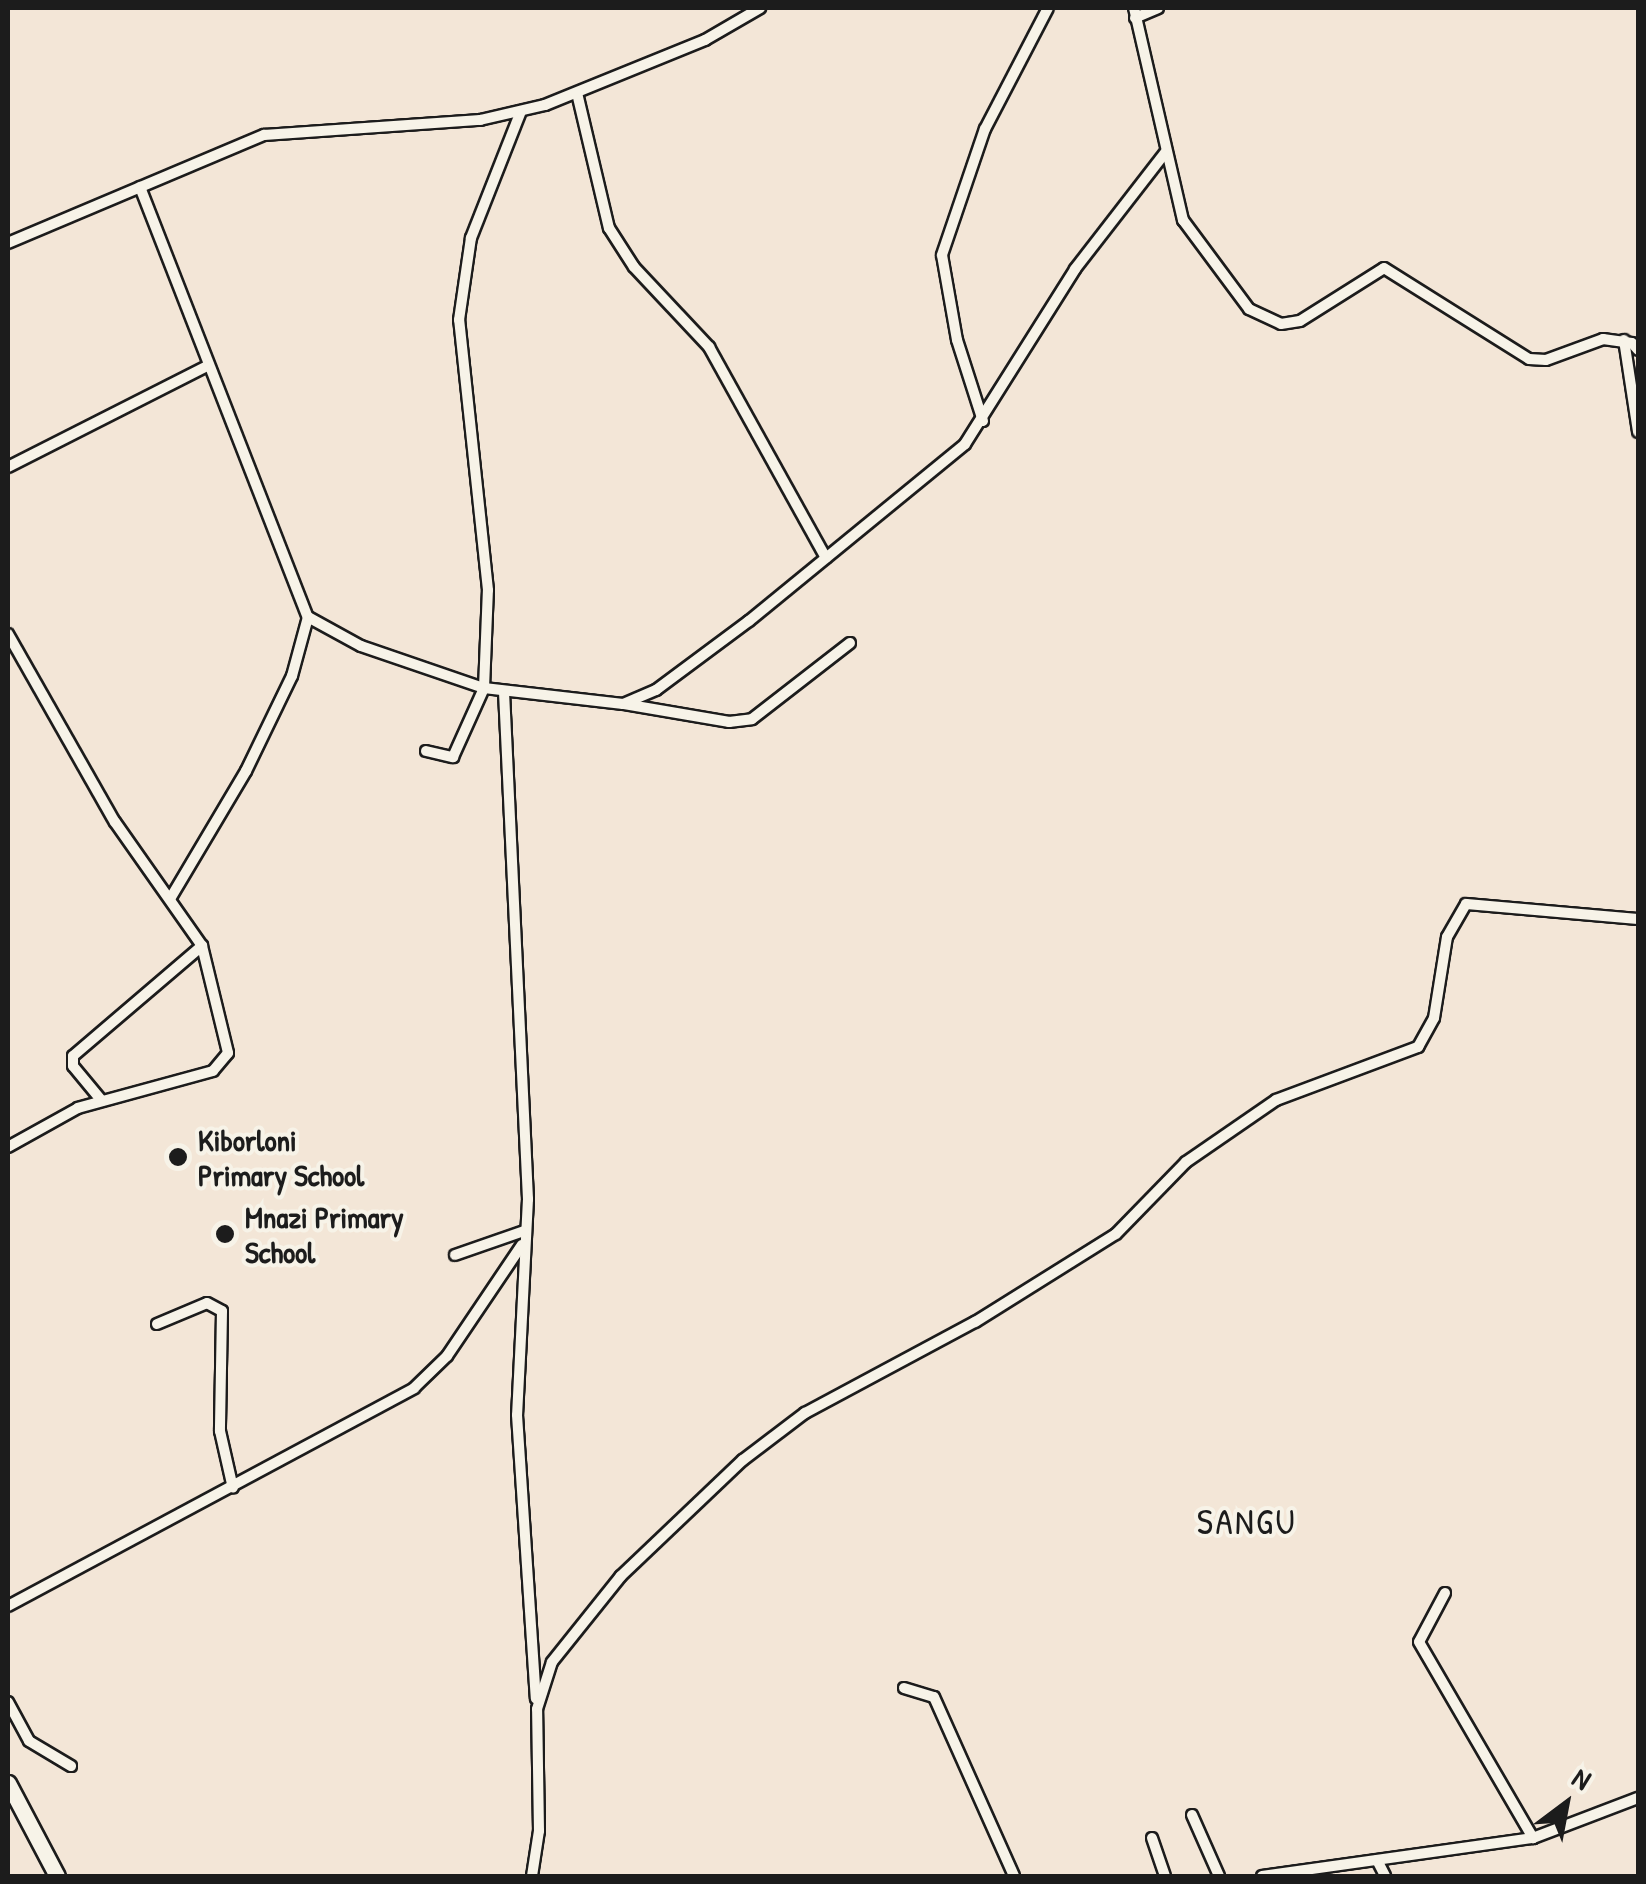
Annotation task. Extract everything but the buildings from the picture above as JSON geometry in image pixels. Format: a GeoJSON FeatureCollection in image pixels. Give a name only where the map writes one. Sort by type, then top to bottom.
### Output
{"type":"FeatureCollection","features":[{"type":"Feature","properties":{"kind":"highway"},"geometry":{"type":"LineString","coordinates":[[8,1783],[57,1876]]}},
{"type":"Feature","properties":{"kind":"street"},"geometry":{"type":"LineString","coordinates":[[8,243],[264,135],[480,120],[521,111],[577,93],[705,40],[760,8]]}},
{"type":"Feature","properties":{"kind":"street"},"geometry":{"type":"LineString","coordinates":[[983,422],[957,340],[942,255],[986,129],[1048,8]]}},
{"type":"Feature","properties":{"kind":"street"},"geometry":{"type":"LineString","coordinates":[[1158,8],[1134,13],[1164,153],[1183,220],[1231,288],[1266,320],[1300,321],[1384,268],[1529,359],[1546,360],[1604,339],[1624,340],[1638,350]]}},
{"type":"Feature","properties":{"kind":"street"},"geometry":{"type":"LineString","coordinates":[[577,93],[609,228],[634,267],[709,348],[826,558]]}},
{"type":"Feature","properties":{"kind":"street"},"geometry":{"type":"LineString","coordinates":[[426,751],[452,757],[484,688],[488,590],[458,320],[471,238],[521,111]]}},
{"type":"Feature","properties":{"kind":"street"},"geometry":{"type":"LineString","coordinates":[[623,704],[656,690],[965,444],[983,422],[1025,342],[1164,153]]}},
{"type":"Feature","properties":{"kind":"street"},"geometry":{"type":"LineString","coordinates":[[140,186],[207,366],[308,616],[292,676],[246,771],[170,899]]}},
{"type":"Feature","properties":{"kind":"street"},"geometry":{"type":"LineString","coordinates":[[1624,340],[1638,432]]}},
{"type":"Feature","properties":{"kind":"street"},"geometry":{"type":"LineString","coordinates":[[8,467],[207,366]]}},
{"type":"Feature","properties":{"kind":"street"},"geometry":{"type":"LineString","coordinates":[[308,616],[362,646],[484,688],[623,704],[730,722],[752,719],[850,643]]}},
{"type":"Feature","properties":{"kind":"street"},"geometry":{"type":"LineString","coordinates":[[8,634],[115,822],[202,946],[227,1031],[225,1061],[204,1074],[102,1101],[8,1148]]}},
{"type":"Feature","properties":{"kind":"street"},"geometry":{"type":"LineString","coordinates":[[504,692],[524,1026],[525,1346],[517,1415],[537,1709],[539,1816],[532,1876]]}},
{"type":"Feature","properties":{"kind":"street"},"geometry":{"type":"LineString","coordinates":[[537,1709],[544,1680],[570,1633],[698,1500],[789,1425],[1030,1290],[1116,1234],[1176,1171],[1276,1100],[1418,1047],[1431,1030],[1447,936],[1466,904],[1638,920]]}},
{"type":"Feature","properties":{"kind":"street"},"geometry":{"type":"LineString","coordinates":[[102,1101],[73,1066],[73,1056],[202,946]]}},
{"type":"Feature","properties":{"kind":"street"},"geometry":{"type":"LineString","coordinates":[[454,1255],[524,1231]]}},
{"type":"Feature","properties":{"kind":"street"},"geometry":{"type":"LineString","coordinates":[[8,1606],[414,1388],[447,1356],[522,1244]]}},
{"type":"Feature","properties":{"kind":"street"},"geometry":{"type":"LineString","coordinates":[[158,1324],[207,1304],[222,1311],[220,1431],[233,1488]]}},
{"type":"Feature","properties":{"kind":"street"},"geometry":{"type":"LineString","coordinates":[[1445,1593],[1419,1642],[1533,1838]]}},
{"type":"Feature","properties":{"kind":"street"},"geometry":{"type":"LineString","coordinates":[[904,1688],[934,1697],[1014,1876]]}},
{"type":"Feature","properties":{"kind":"street"},"geometry":{"type":"LineString","coordinates":[[8,1702],[29,1740],[71,1766]]}},
{"type":"Feature","properties":{"kind":"street"},"geometry":{"type":"LineString","coordinates":[[1262,1876],[1533,1838],[1638,1798]]}},
{"type":"Feature","properties":{"kind":"street"},"geometry":{"type":"LineString","coordinates":[[1192,1815],[1219,1876]]}},
{"type":"Feature","properties":{"kind":"street"},"geometry":{"type":"LineString","coordinates":[[1152,1838],[1164,1876]]}},
{"type":"Feature","properties":{"kind":"street"},"geometry":{"type":"LineString","coordinates":[[1377,1860],[1385,1876]]}},
{"type":"Feature","properties":{"kind":"street"},"geometry":{"type":"LineString","coordinates":[[1352,1864],[1352,1876]]}},
{"type":"Feature","properties":{"kind":"place","name":"Kiborloni Primary School"},"geometry":{"type":"Point","coordinates":[178,1157]}},
{"type":"Feature","properties":{"kind":"place","name":"Mnazi Primary School"},"geometry":{"type":"Point","coordinates":[225,1234]}},
{"type":"Feature","properties":{"kind":"district","name":"SANGU"},"geometry":{"type":"Point","coordinates":[1247,1522]}}]}
